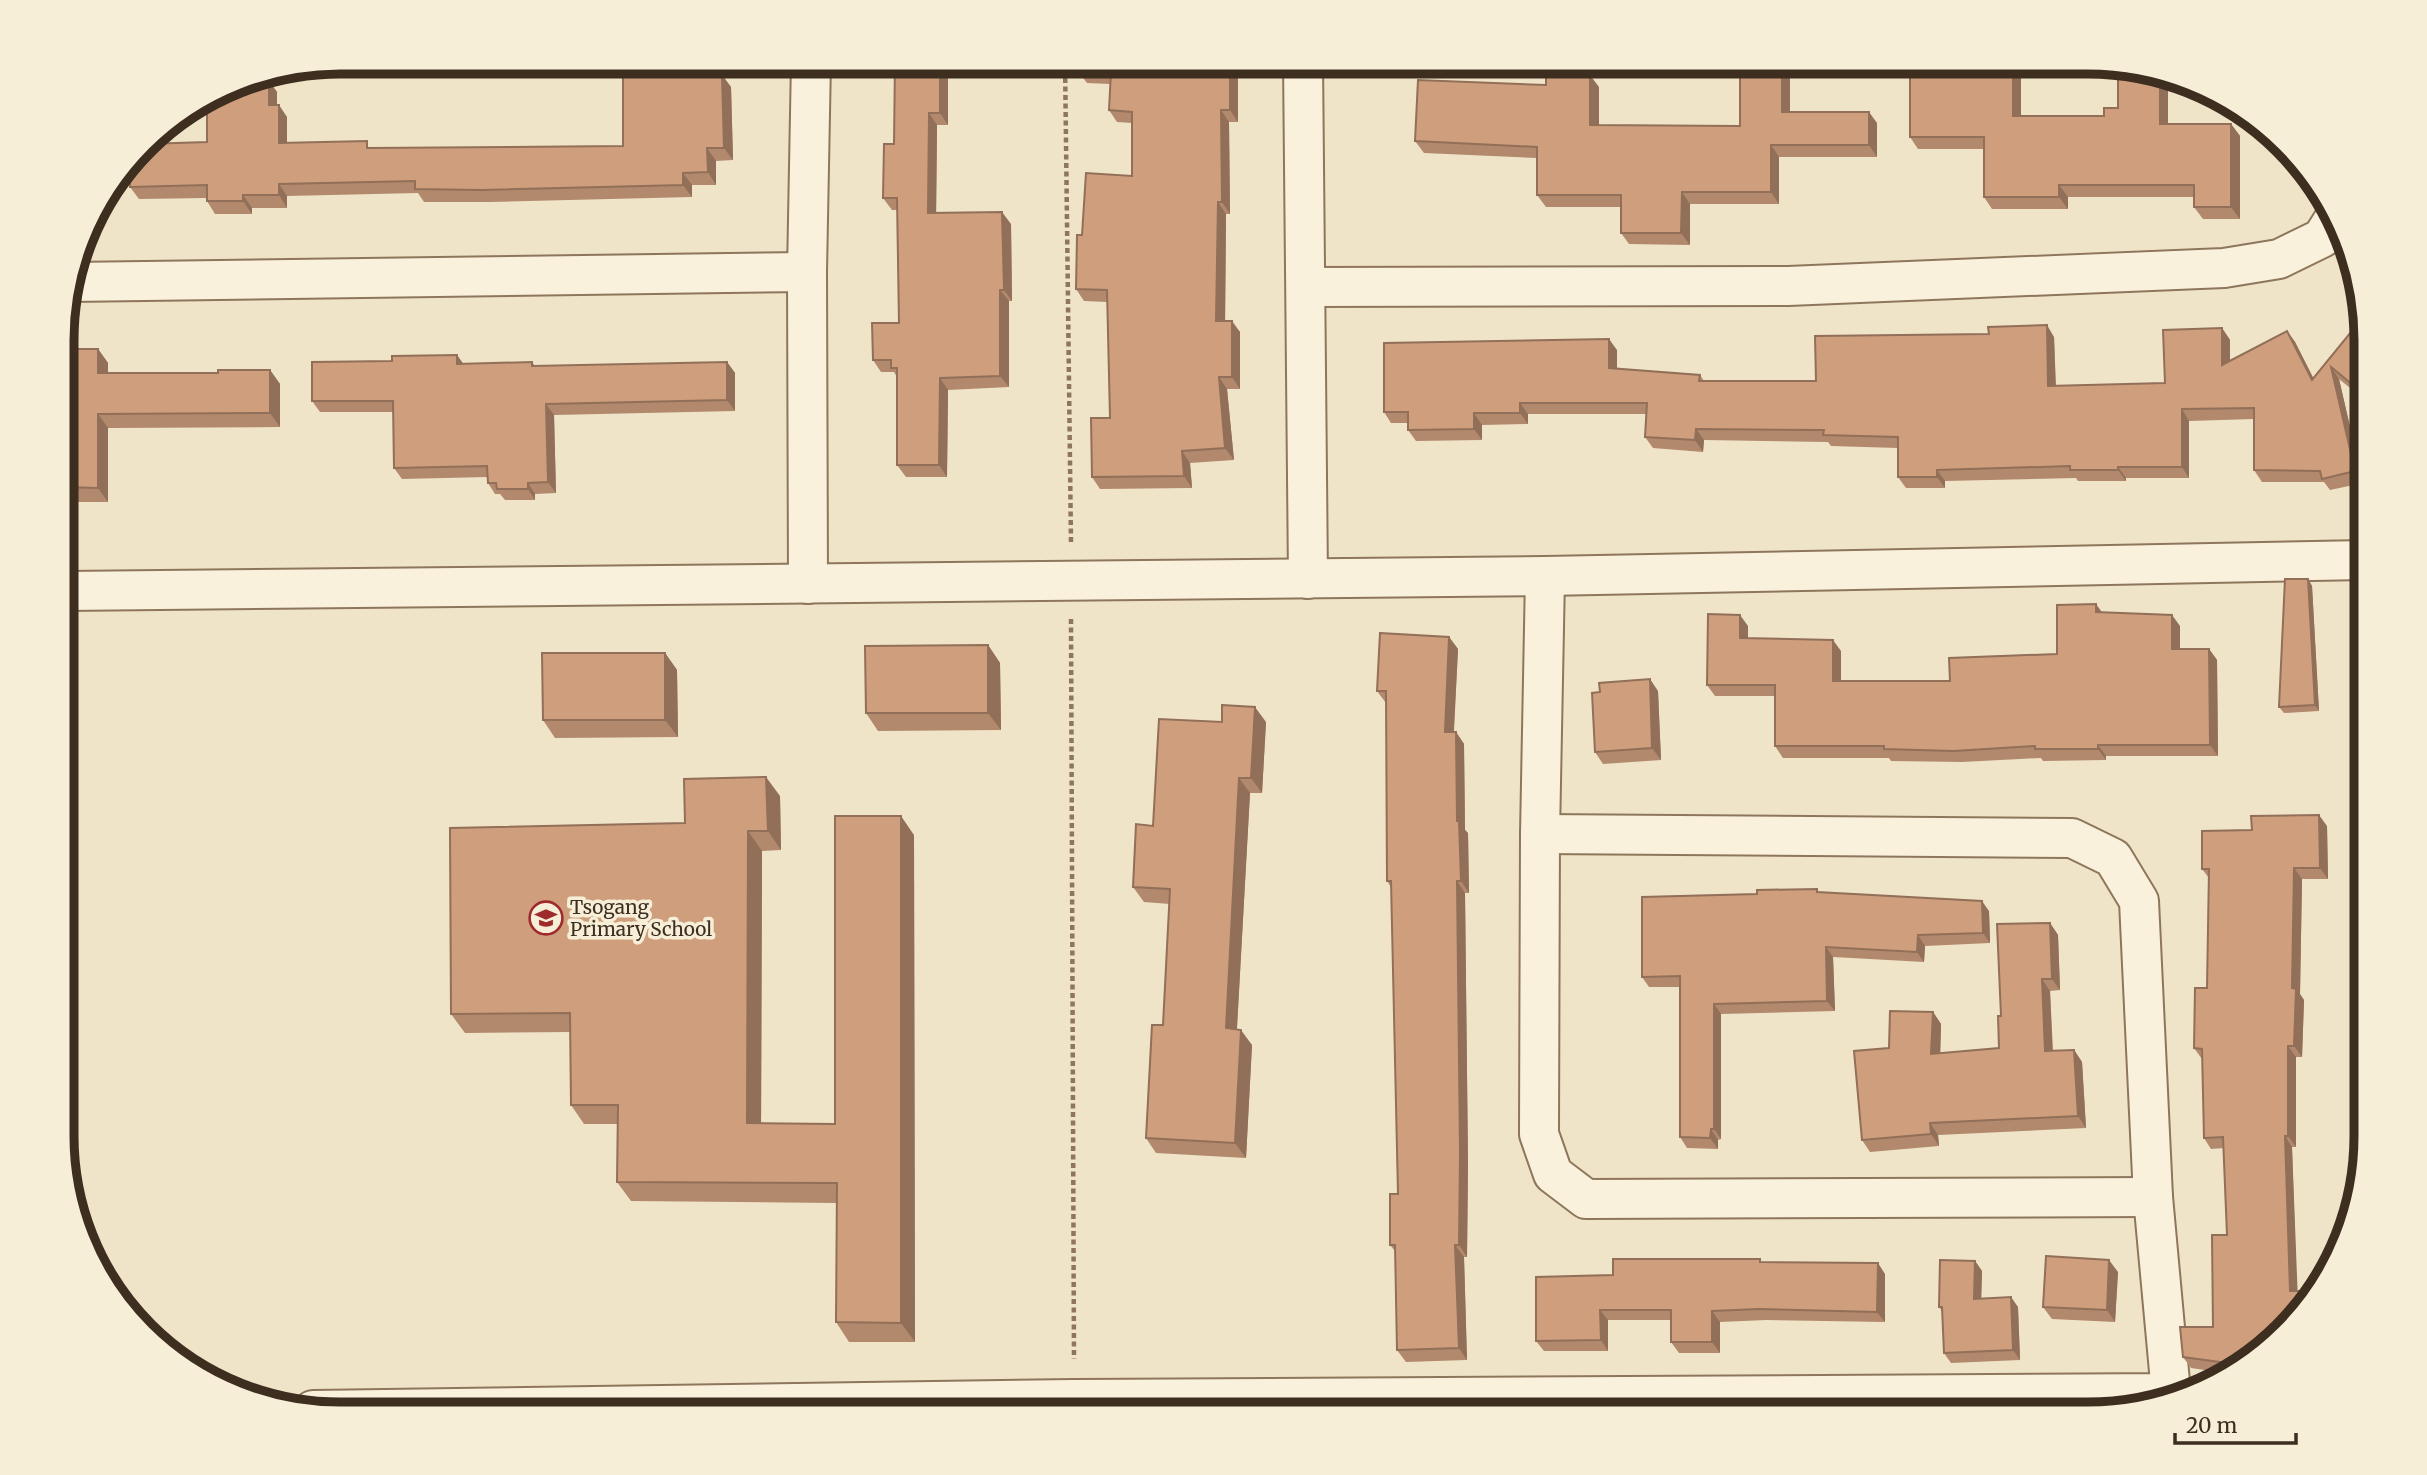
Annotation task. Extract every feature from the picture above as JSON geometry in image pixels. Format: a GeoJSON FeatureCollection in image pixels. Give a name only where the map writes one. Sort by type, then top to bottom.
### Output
{"type":"FeatureCollection","features":[{"type":"Feature","properties":{"kind":"street"},"geometry":{"type":"LineString","coordinates":[[808,584],[807,272],[811,74]]}},
{"type":"Feature","properties":{"kind":"street"},"geometry":{"type":"LineString","coordinates":[[1303,74],[1308,579]]}},
{"type":"Feature","properties":{"kind":"street"},"geometry":{"type":"LineString","coordinates":[[1306,287],[1788,286],[2224,268],[2279,259],[2322,238],[2329,228]]}},
{"type":"Feature","properties":{"kind":"street"},"geometry":{"type":"LineString","coordinates":[[80,282],[807,272]]}},
{"type":"Feature","properties":{"kind":"street"},"geometry":{"type":"LineString","coordinates":[[74,591],[1545,576],[2354,560]]}},
{"type":"Feature","properties":{"kind":"street"},"geometry":{"type":"LineString","coordinates":[[1545,576],[1538,1134],[1553,1174],[1586,1199],[2153,1197]]}},
{"type":"Feature","properties":{"kind":"street"},"geometry":{"type":"LineString","coordinates":[[1540,834],[2073,838],[2113,858],[2139,901],[2153,1197],[2171,1388]]}},
{"type":"Feature","properties":{"kind":"street"},"geometry":{"type":"LineString","coordinates":[[1644,1402],[2139,1396]]}},
{"type":"Feature","properties":{"kind":"street"},"geometry":{"type":"LineString","coordinates":[[866,1402],[1074,1399],[1173,1402]]}},
{"type":"Feature","properties":{"kind":"path"},"geometry":{"type":"LineString","coordinates":[[1065,74],[1071,581],[1074,1399]]}},
{"type":"Feature","properties":{"kind":"building"},"geometry":{"type":"Polygon","coordinates":[[[895,74],[940,74],[940,113],[929,113],[928,213],[1002,212],[1004,290],[1000,290],[1000,376],[940,378],[939,465],[897,465],[897,368],[891,368],[891,360],[873,360],[872,323],[899,323],[897,198],[883,198],[884,144],[894,144],[895,74]]]}},
{"type":"Feature","properties":{"kind":"building"},"geometry":{"type":"Polygon","coordinates":[[[1111,74],[1230,74],[1230,110],[1221,110],[1222,202],[1218,202],[1216,321],[1232,321],[1232,377],[1219,377],[1225,448],[1182,451],[1184,476],[1092,477],[1091,418],[1110,418],[1107,290],[1076,289],[1077,235],[1082,235],[1086,173],[1132,176],[1132,112],[1109,110],[1111,74]]]}},
{"type":"Feature","properties":{"kind":"building"},"geometry":{"type":"Polygon","coordinates":[[[1740,74],[1782,74],[1782,112],[1869,112],[1869,145],[1771,145],[1771,192],[1682,192],[1681,233],[1621,233],[1621,195],[1537,195],[1537,147],[1415,141],[1418,80],[1546,85],[1546,75],[1590,75],[1590,125],[1740,126],[1740,74]]]}},
{"type":"Feature","properties":{"kind":"building"},"geometry":{"type":"Polygon","coordinates":[[[1910,74],[2013,74],[2013,116],[2104,116],[2104,108],[2118,108],[2118,75],[2140,79],[2160,84],[2160,124],[2231,124],[2231,207],[2194,207],[2194,185],[2059,185],[2059,197],[1984,197],[1984,137],[1910,137],[1910,74]]]}},
{"type":"Feature","properties":{"kind":"building"},"geometry":{"type":"Polygon","coordinates":[[[722,75],[724,148],[707,148],[708,172],[683,173],[683,185],[482,190],[415,189],[415,181],[279,184],[279,195],[243,195],[243,201],[207,201],[207,185],[130,187],[130,175],[159,144],[207,142],[207,108],[237,94],[269,83],[269,105],[279,105],[279,143],[367,141],[367,148],[623,146],[623,77],[722,75]]]}},
{"type":"Feature","properties":{"kind":"building"},"geometry":{"type":"Polygon","coordinates":[[[2047,325],[2048,386],[2165,383],[2163,330],[2222,328],[2222,365],[2287,331],[2312,380],[2353,329],[2354,386],[2331,367],[2354,471],[2322,479],[2320,471],[2254,470],[2254,408],[2182,409],[2182,467],[2070,470],[2070,466],[1937,470],[1937,477],[1898,477],[1898,437],[1823,435],[1824,430],[1696,429],[1695,440],[1645,437],[1647,403],[1520,403],[1520,413],[1474,413],[1474,429],[1408,430],[1408,412],[1384,412],[1384,343],[1609,339],[1609,368],[1700,375],[1699,381],[1816,381],[1815,336],[1989,334],[1988,327],[2047,325]]]}},
{"type":"Feature","properties":{"kind":"building"},"geometry":{"type":"Polygon","coordinates":[[[74,349],[98,349],[98,373],[270,370],[270,413],[98,414],[98,488],[74,487],[74,349]]]}},
{"type":"Feature","properties":{"kind":"building"},"geometry":{"type":"Polygon","coordinates":[[[457,355],[457,364],[532,362],[532,366],[727,362],[727,400],[546,404],[548,482],[528,483],[528,489],[497,489],[496,483],[488,483],[487,466],[394,468],[393,401],[312,401],[312,362],[392,361],[392,356],[457,355]]]}},
{"type":"Feature","properties":{"kind":"building"},"geometry":{"type":"Polygon","coordinates":[[[2285,579],[2308,579],[2315,705],[2279,707],[2285,579]]]}},
{"type":"Feature","properties":{"kind":"building"},"geometry":{"type":"Polygon","coordinates":[[[2096,604],[2096,612],[2172,615],[2172,649],[2209,649],[2210,745],[2098,745],[2098,749],[2035,749],[2035,746],[1954,751],[1884,749],[1884,746],[1775,746],[1775,685],[1707,685],[1708,614],[1740,615],[1740,638],[1833,640],[1833,681],[1950,681],[1949,658],[2057,654],[2057,605],[2096,604]]]}},
{"type":"Feature","properties":{"kind":"building"},"geometry":{"type":"Polygon","coordinates":[[[1380,633],[1449,637],[1445,732],[1456,732],[1461,881],[1457,881],[1459,1245],[1455,1245],[1459,1348],[1397,1350],[1395,1245],[1390,1245],[1390,1194],[1398,1194],[1391,881],[1387,881],[1386,691],[1377,691],[1380,633]]]}},
{"type":"Feature","properties":{"kind":"building"},"geometry":{"type":"Polygon","coordinates":[[[988,645],[988,713],[866,713],[865,646],[988,645]]]}},
{"type":"Feature","properties":{"kind":"building"},"geometry":{"type":"Polygon","coordinates":[[[542,653],[665,653],[665,720],[543,720],[542,653]]]}},
{"type":"Feature","properties":{"kind":"building"},"geometry":{"type":"Polygon","coordinates":[[[1650,679],[1652,748],[1595,752],[1592,693],[1600,692],[1599,683],[1650,679]]]}},
{"type":"Feature","properties":{"kind":"building"},"geometry":{"type":"Polygon","coordinates":[[[1222,705],[1255,707],[1251,778],[1239,778],[1226,1028],[1241,1030],[1235,1143],[1146,1138],[1152,1025],[1163,1025],[1170,889],[1133,887],[1136,824],[1153,826],[1159,719],[1222,722],[1222,705]]]}},
{"type":"Feature","properties":{"kind":"building"},"geometry":{"type":"Polygon","coordinates":[[[766,777],[768,831],[748,831],[747,1123],[835,1124],[835,816],[901,816],[901,1323],[836,1322],[837,1183],[617,1182],[618,1105],[571,1105],[570,1013],[451,1014],[450,828],[685,823],[684,779],[766,777]]]}},
{"type":"Feature","properties":{"kind":"building"},"geometry":{"type":"Polygon","coordinates":[[[2319,815],[2320,868],[2294,868],[2292,988],[2296,989],[2294,1046],[2288,1046],[2288,1136],[2285,1136],[2290,1291],[2304,1291],[2276,1324],[2250,1347],[2226,1363],[2183,1357],[2180,1327],[2213,1327],[2212,1235],[2227,1235],[2223,1137],[2204,1138],[2202,1049],[2194,1048],[2195,988],[2207,988],[2209,869],[2202,869],[2202,831],[2252,830],[2251,816],[2319,815]]]}},
{"type":"Feature","properties":{"kind":"building"},"geometry":{"type":"Polygon","coordinates":[[[1817,889],[1817,892],[1982,901],[1983,933],[1918,935],[1917,952],[1826,947],[1827,1001],[1714,1004],[1714,1129],[1711,1129],[1710,1138],[1680,1137],[1680,976],[1642,977],[1642,897],[1757,894],[1757,890],[1817,889]]]}},
{"type":"Feature","properties":{"kind":"building"},"geometry":{"type":"Polygon","coordinates":[[[2050,923],[2052,979],[2042,979],[2045,1051],[2074,1050],[2078,1116],[1930,1123],[1931,1134],[1862,1140],[1854,1051],[1889,1048],[1890,1011],[1933,1012],[1931,1054],[1999,1048],[1998,1016],[2001,1016],[1997,924],[2050,923]]]}},
{"type":"Feature","properties":{"kind":"building"},"geometry":{"type":"Polygon","coordinates":[[[2046,1256],[2109,1260],[2107,1310],[2043,1307],[2046,1256]]]}},
{"type":"Feature","properties":{"kind":"building"},"geometry":{"type":"Polygon","coordinates":[[[1613,1259],[1760,1259],[1760,1262],[1878,1263],[1877,1312],[1759,1309],[1712,1311],[1712,1342],[1671,1342],[1671,1310],[1600,1310],[1601,1340],[1536,1341],[1536,1277],[1613,1275],[1613,1259]]]}},
{"type":"Feature","properties":{"kind":"building"},"geometry":{"type":"Polygon","coordinates":[[[1940,1260],[1975,1261],[1974,1299],[2011,1297],[2013,1350],[1944,1353],[1942,1307],[1939,1307],[1940,1260]]]}},
{"type":"Feature","properties":{"kind":"place","name":"Tsogang Primary School"},"geometry":{"type":"Point","coordinates":[546,918]}}]}
